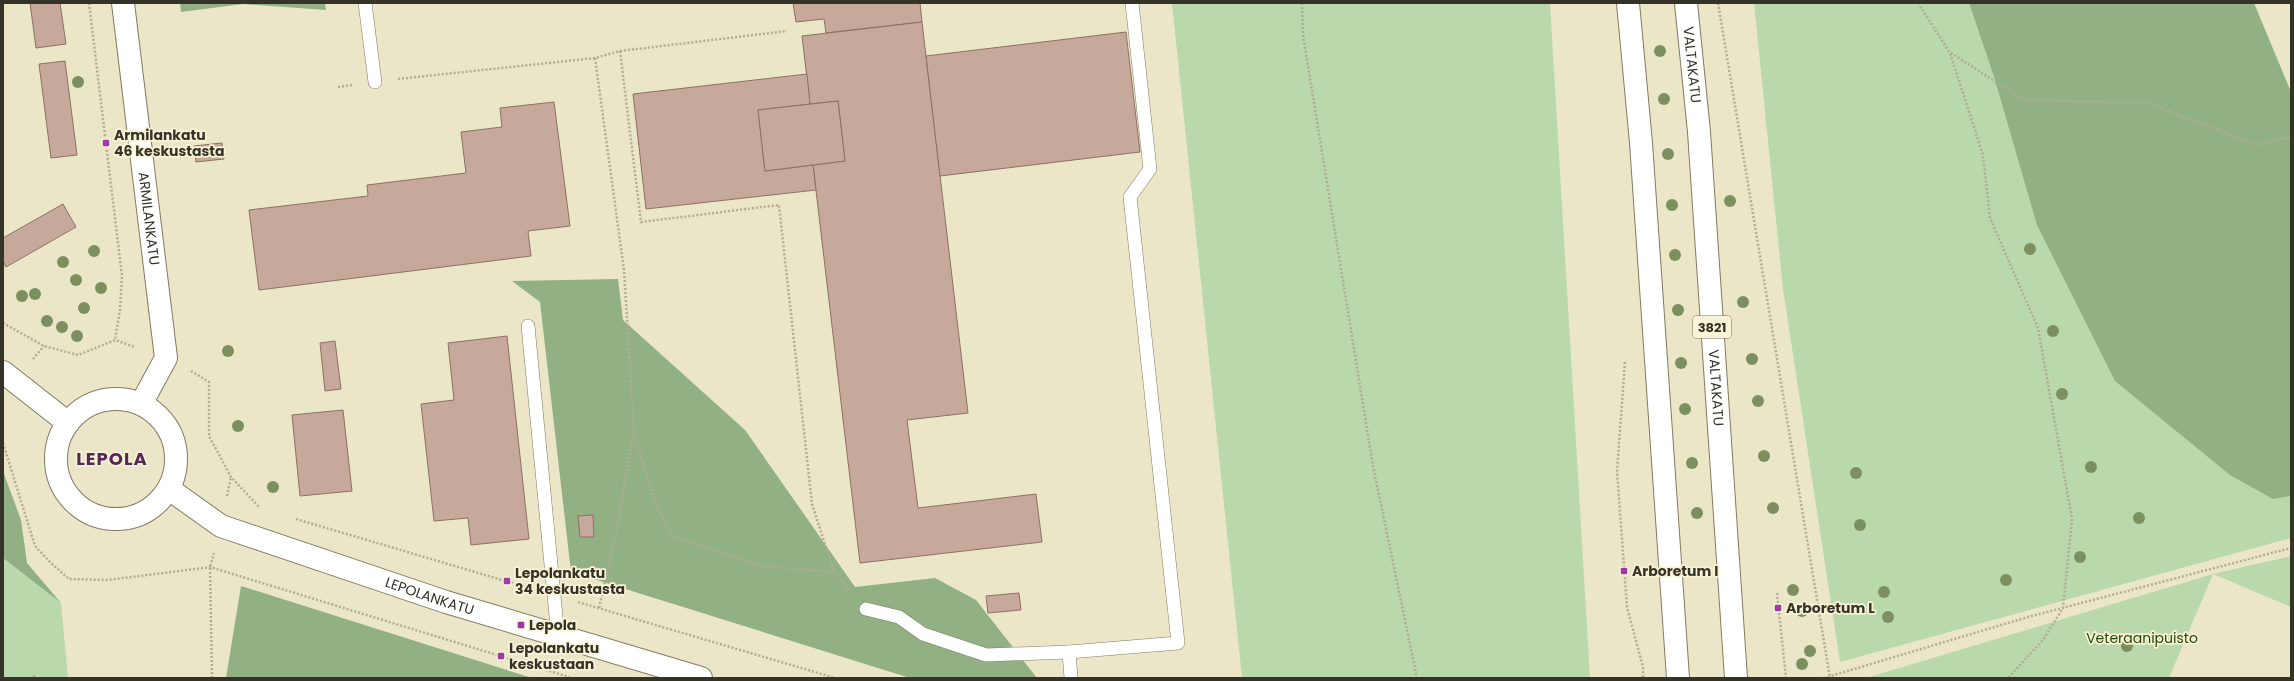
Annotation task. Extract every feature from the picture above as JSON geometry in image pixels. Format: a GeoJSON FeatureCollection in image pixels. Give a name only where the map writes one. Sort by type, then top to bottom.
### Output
{"type":"FeatureCollection","features":[{"type":"Feature","properties":{"kind":"main road","name":"ARMILANKATU"},"geometry":{"type":"LineString","coordinates":[[123,3],[166,358]]}},
{"type":"Feature","properties":{"kind":"main road"},"geometry":{"type":"LineString","coordinates":[[1628,3],[1642,151],[1678,678]]}},
{"type":"Feature","properties":{"kind":"main road","name":"VALTAKATU"},"geometry":{"type":"LineString","coordinates":[[1686,3],[1699,140],[1736,678]]}},
{"type":"Feature","properties":{"kind":"main road"},"geometry":{"type":"LineString","coordinates":[[141,404],[166,358]]}},
{"type":"Feature","properties":{"kind":"main road"},"geometry":{"type":"LineString","coordinates":[[3,372],[68,423]]}},
{"type":"Feature","properties":{"kind":"main road"},"geometry":{"type":"LineString","coordinates":[[121,399],[141,404],[158,415],[170,431],[176,450],[176,470],[169,489],[155,505],[136,516],[114,520],[93,515],[75,503],[62,486],[56,464],[58,442],[68,423],[83,409],[101,400],[121,399]]}},
{"type":"Feature","properties":{"kind":"main road","name":"LEPOLANKATU"},"geometry":{"type":"LineString","coordinates":[[169,489],[221,526],[446,602],[558,637],[701,678]]}},
{"type":"Feature","properties":{"kind":"lane"},"geometry":{"type":"LineString","coordinates":[[365,3],[375,82]]}},
{"type":"Feature","properties":{"kind":"lane"},"geometry":{"type":"LineString","coordinates":[[866,609],[900,617],[923,634],[986,655],[1069,652],[1178,643],[1130,197],[1150,169],[1132,3]]}},
{"type":"Feature","properties":{"kind":"lane"},"geometry":{"type":"LineString","coordinates":[[528,326],[558,637]]}},
{"type":"Feature","properties":{"kind":"lane"},"geometry":{"type":"LineString","coordinates":[[1069,652],[1071,678]]}},
{"type":"Feature","properties":{"kind":"path"},"geometry":{"type":"LineString","coordinates":[[89,3],[122,276],[120,310],[115,340]]}},
{"type":"Feature","properties":{"kind":"path"},"geometry":{"type":"LineString","coordinates":[[1302,3],[1303,35],[1373,466],[1417,678]]}},
{"type":"Feature","properties":{"kind":"path"},"geometry":{"type":"LineString","coordinates":[[1718,3],[1830,678]]}},
{"type":"Feature","properties":{"kind":"path"},"geometry":{"type":"LineString","coordinates":[[1918,3],[1950,53],[1983,155],[1990,218],[2038,328],[2072,519],[2063,608],[2043,640],[2008,678]]}},
{"type":"Feature","properties":{"kind":"path"},"geometry":{"type":"LineString","coordinates":[[338,86],[595,58],[620,51],[787,31]]}},
{"type":"Feature","properties":{"kind":"path"},"geometry":{"type":"LineString","coordinates":[[620,51],[641,222],[779,205],[812,504],[834,572],[866,609]]}},
{"type":"Feature","properties":{"kind":"path"},"geometry":{"type":"LineString","coordinates":[[1950,53],[2024,100],[2148,103],[2256,144],[2291,137]]}},
{"type":"Feature","properties":{"kind":"path"},"geometry":{"type":"LineString","coordinates":[[595,58],[624,270],[634,432],[656,505],[673,537],[760,566],[834,572]]}},
{"type":"Feature","properties":{"kind":"path"},"geometry":{"type":"LineString","coordinates":[[3,323],[44,346],[78,355],[115,340],[166,358],[209,382],[209,436],[231,477],[259,508],[266,510]]}},
{"type":"Feature","properties":{"kind":"path"},"geometry":{"type":"LineString","coordinates":[[1626,354],[1617,471],[1627,606],[1642,667],[1643,678]]}},
{"type":"Feature","properties":{"kind":"path"},"geometry":{"type":"LineString","coordinates":[[599,608],[617,528],[634,432]]}},
{"type":"Feature","properties":{"kind":"path"},"geometry":{"type":"LineString","coordinates":[[3,442],[35,546],[69,579],[107,580],[210,567],[572,678]]}},
{"type":"Feature","properties":{"kind":"path"},"geometry":{"type":"LineString","coordinates":[[212,678],[210,567],[221,526],[231,477]]}},
{"type":"Feature","properties":{"kind":"path"},"geometry":{"type":"LineString","coordinates":[[289,516],[835,678]]}},
{"type":"Feature","properties":{"kind":"path"},"geometry":{"type":"LineString","coordinates":[[1824,678],[1830,678],[2063,608],[2291,548]]}},
{"type":"Feature","properties":{"kind":"path"},"geometry":{"type":"LineString","coordinates":[[1777,593],[1786,678]]}},
{"type":"Feature","properties":{"kind":"green space"},"geometry":{"type":"Polygon","coordinates":[[[180,3],[325,3],[326,10],[243,4],[181,12],[180,3]]]}},
{"type":"Feature","properties":{"kind":"green space"},"geometry":{"type":"Polygon","coordinates":[[[1172,3],[1550,3],[1590,678],[1242,678],[1172,3]]]}},
{"type":"Feature","properties":{"kind":"green space"},"geometry":{"type":"Polygon","coordinates":[[[1754,3],[1969,3],[1995,80],[2273,499],[2291,496],[2291,538],[1840,662],[1783,289],[1754,3]]]}},
{"type":"Feature","properties":{"kind":"green space"},"geometry":{"type":"Polygon","coordinates":[[[1969,3],[2254,3],[2291,92],[2291,496],[2273,499],[2230,475],[2115,381],[2037,225],[1995,80],[1969,3]]]}},
{"type":"Feature","properties":{"kind":"green space"},"geometry":{"type":"Polygon","coordinates":[[[618,279],[623,320],[745,430],[855,587],[935,578],[976,600],[1037,678],[910,678],[571,572],[540,302],[512,281],[618,279]]]}},
{"type":"Feature","properties":{"kind":"green space"},"geometry":{"type":"Polygon","coordinates":[[[3,471],[21,520],[27,563],[61,603],[3,558],[3,471]]]}},
{"type":"Feature","properties":{"kind":"green space"},"geometry":{"type":"Polygon","coordinates":[[[2291,556],[2291,607],[2213,574],[2291,556]]]}},
{"type":"Feature","properties":{"kind":"green space"},"geometry":{"type":"Polygon","coordinates":[[[3,558],[61,603],[68,678],[3,678],[3,558]]]}},
{"type":"Feature","properties":{"kind":"green space","name":"Veteraanipuisto"},"geometry":{"type":"Polygon","coordinates":[[[2213,574],[2169,678],[1866,678],[2213,574]]]}},
{"type":"Feature","properties":{"kind":"green space"},"geometry":{"type":"Polygon","coordinates":[[[241,586],[532,678],[226,678],[241,586]]]}},
{"type":"Feature","properties":{"kind":"building"},"geometry":{"type":"Polygon","coordinates":[[[30,3],[60,3],[66,44],[36,48],[30,3]]]}},
{"type":"Feature","properties":{"kind":"building"},"geometry":{"type":"Polygon","coordinates":[[[793,3],[920,3],[922,22],[826,33],[824,19],[796,22],[793,3]]]}},
{"type":"Feature","properties":{"kind":"building"},"geometry":{"type":"Polygon","coordinates":[[[922,22],[968,413],[907,420],[918,508],[1036,494],[1042,542],[860,563],[813,165],[845,161],[838,101],[810,104],[802,36],[922,22]]]}},
{"type":"Feature","properties":{"kind":"building"},"geometry":{"type":"Polygon","coordinates":[[[1126,32],[1140,152],[940,176],[926,56],[1126,32]]]}},
{"type":"Feature","properties":{"kind":"building"},"geometry":{"type":"Polygon","coordinates":[[[65,61],[77,155],[51,158],[39,64],[65,61]]]}},
{"type":"Feature","properties":{"kind":"building"},"geometry":{"type":"Polygon","coordinates":[[[807,74],[810,104],[758,110],[765,171],[813,165],[816,190],[646,209],[633,94],[807,74]]]}},
{"type":"Feature","properties":{"kind":"building"},"geometry":{"type":"Polygon","coordinates":[[[838,101],[845,161],[765,171],[758,110],[838,101]]]}},
{"type":"Feature","properties":{"kind":"building"},"geometry":{"type":"Polygon","coordinates":[[[554,102],[570,226],[528,231],[531,256],[259,290],[249,210],[368,196],[367,185],[466,173],[461,132],[502,127],[500,108],[554,102]]]}},
{"type":"Feature","properties":{"kind":"building"},"geometry":{"type":"Polygon","coordinates":[[[222,143],[224,159],[196,162],[194,146],[222,143]]]}},
{"type":"Feature","properties":{"kind":"building"},"geometry":{"type":"Polygon","coordinates":[[[63,204],[76,227],[6,267],[3,261],[3,238],[63,204]]]}},
{"type":"Feature","properties":{"kind":"building"},"geometry":{"type":"Polygon","coordinates":[[[507,336],[529,539],[471,545],[468,518],[434,521],[421,404],[454,400],[448,343],[507,336]]]}},
{"type":"Feature","properties":{"kind":"building"},"geometry":{"type":"Polygon","coordinates":[[[335,341],[341,389],[325,391],[320,343],[335,341]]]}},
{"type":"Feature","properties":{"kind":"building"},"geometry":{"type":"Polygon","coordinates":[[[343,410],[352,491],[300,496],[292,415],[343,410]]]}},
{"type":"Feature","properties":{"kind":"building"},"geometry":{"type":"Polygon","coordinates":[[[593,515],[594,537],[580,537],[578,516],[593,515]]]}},
{"type":"Feature","properties":{"kind":"building"},"geometry":{"type":"Polygon","coordinates":[[[1019,593],[1021,610],[988,613],[986,596],[1019,593]]]}},
{"type":"Feature","properties":{"kind":"place","name":"Armilankatu 46 keskustasta"},"geometry":{"type":"Point","coordinates":[106,143]}},
{"type":"Feature","properties":{"kind":"place","name":"Arboretum I"},"geometry":{"type":"Point","coordinates":[1624,571]}},
{"type":"Feature","properties":{"kind":"place","name":"Lepolankatu 34 keskustasta"},"geometry":{"type":"Point","coordinates":[507,581]}},
{"type":"Feature","properties":{"kind":"place","name":"Arboretum L"},"geometry":{"type":"Point","coordinates":[1778,608]}},
{"type":"Feature","properties":{"kind":"place","name":"Lepola"},"geometry":{"type":"Point","coordinates":[521,625]}},
{"type":"Feature","properties":{"kind":"place","name":"Lepolankatu keskustaan"},"geometry":{"type":"Point","coordinates":[501,656]}},
{"type":"Feature","properties":{"kind":"district","name":"LEPOLA"},"geometry":{"type":"Point","coordinates":[112,458]}}]}
